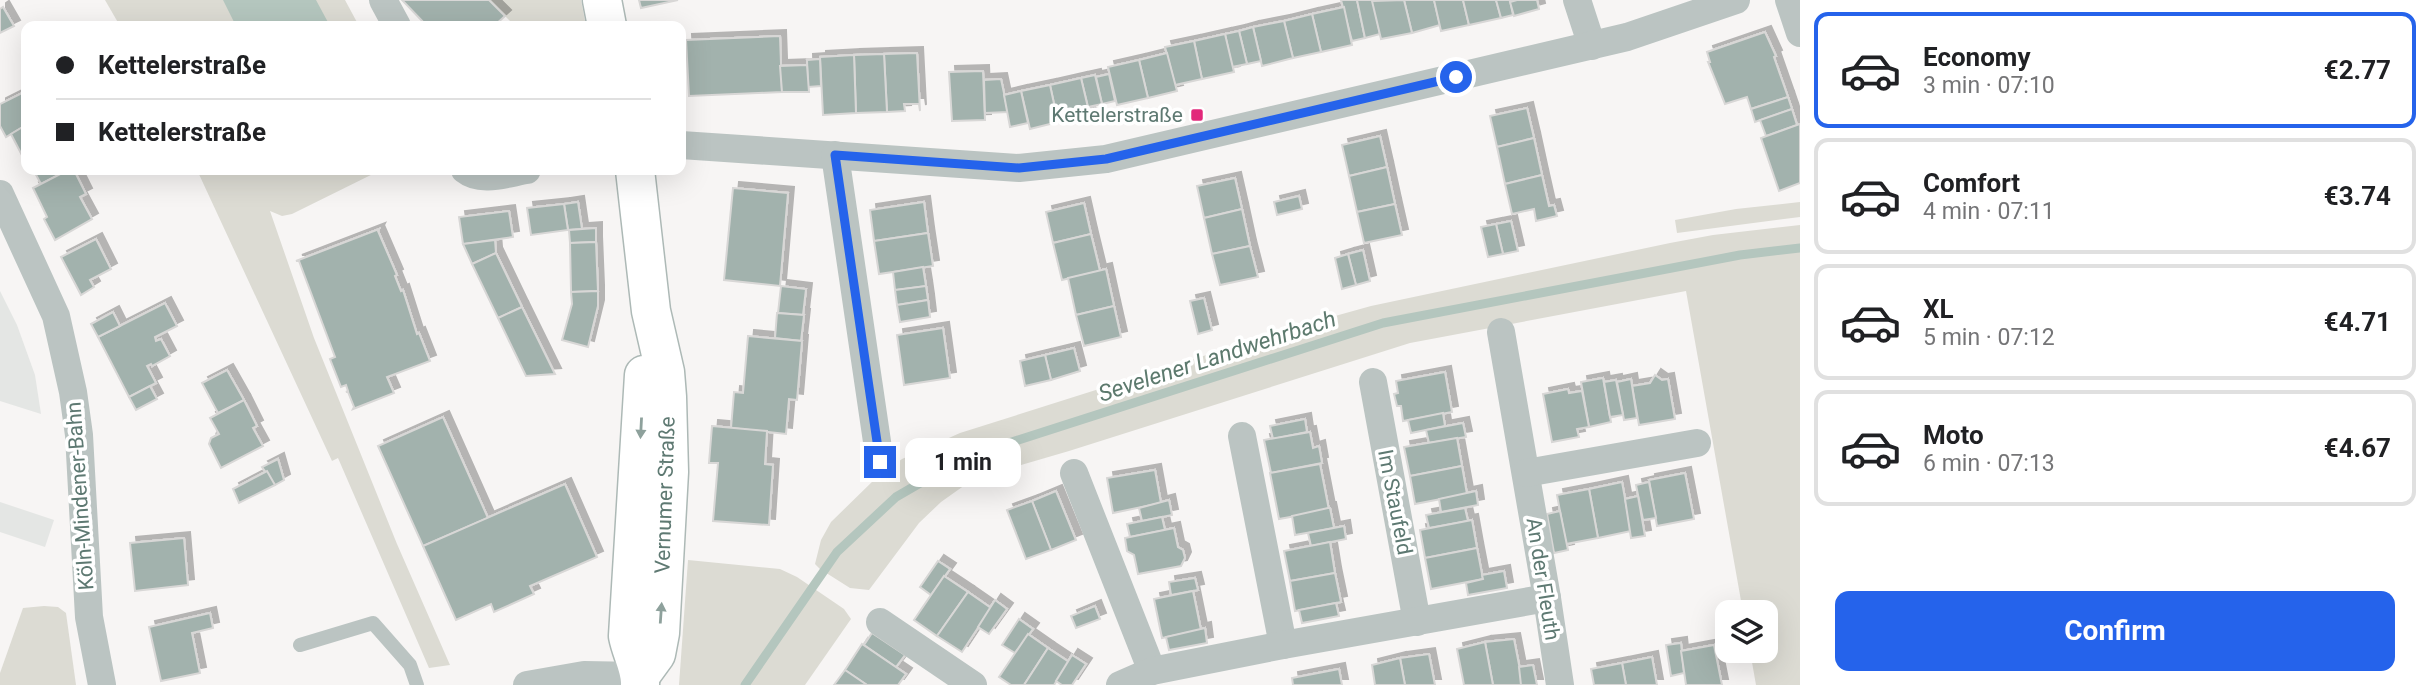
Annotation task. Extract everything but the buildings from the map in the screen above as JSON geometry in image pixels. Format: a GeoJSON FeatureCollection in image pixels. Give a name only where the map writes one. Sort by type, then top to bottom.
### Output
{"type":"FeatureCollection","features":[{"type":"Feature","properties":{"kind":"street"},"geometry":{"type":"LineString","coordinates":[[383,0],[394,21]]}},
{"type":"Feature","properties":{"kind":"street"},"geometry":{"type":"LineString","coordinates":[[602,0],[606,21]]}},
{"type":"Feature","properties":{"kind":"street"},"geometry":{"type":"LineString","coordinates":[[1577,0],[1592,46]]}},
{"type":"Feature","properties":{"kind":"street"},"geometry":{"type":"LineString","coordinates":[[686,145],[1019,168],[1106,159],[1592,46],[1736,0]]}},
{"type":"Feature","properties":{"kind":"street"},"geometry":{"type":"LineString","coordinates":[[1789,0],[1800,33]]}},
{"type":"Feature","properties":{"kind":"street"},"geometry":{"type":"LineString","coordinates":[[835,155],[880,462]]}},
{"type":"Feature","properties":{"kind":"street"},"geometry":{"type":"LineString","coordinates":[[472,175],[496,175]]}},
{"type":"Feature","properties":{"kind":"street","name":"Vernumer Straße"},"geometry":{"type":"LineString","coordinates":[[636,175],[651,311],[665,372],[669,472],[660,633],[656,654],[640,681]]}},
{"type":"Feature","properties":{"kind":"street","name":"Köln-Mindener-Bahn"},"geometry":{"type":"LineString","coordinates":[[0,194],[56,316],[73,392],[80,447],[89,617],[102,685]]}},
{"type":"Feature","properties":{"kind":"street","name":"An der Fleuth"},"geometry":{"type":"LineString","coordinates":[[1502,332],[1560,685]]}},
{"type":"Feature","properties":{"kind":"street","name":"Im Staufeld"},"geometry":{"type":"LineString","coordinates":[[1373,382],[1418,622]]}},
{"type":"Feature","properties":{"kind":"street"},"geometry":{"type":"LineString","coordinates":[[1242,436],[1283,645]]}},
{"type":"Feature","properties":{"kind":"street"},"geometry":{"type":"LineString","coordinates":[[1526,473],[1697,443]]}},
{"type":"Feature","properties":{"kind":"street"},"geometry":{"type":"LineString","coordinates":[[1074,473],[1152,671]]}},
{"type":"Feature","properties":{"kind":"street"},"geometry":{"type":"LineString","coordinates":[[1119,685],[1152,671],[1547,598]]}},
{"type":"Feature","properties":{"kind":"street"},"geometry":{"type":"LineString","coordinates":[[880,622],[973,685]]}},
{"type":"Feature","properties":{"kind":"street"},"geometry":{"type":"LineString","coordinates":[[527,685],[584,675],[640,681]]}},
{"type":"Feature","properties":{"kind":"lane"},"geometry":{"type":"LineString","coordinates":[[300,645],[373,623],[410,664],[417,685]]}},
{"type":"Feature","properties":{"kind":"shaded area"},"geometry":{"type":"Polygon","coordinates":[[[105,0],[345,0],[356,21],[117,21],[105,0]]]}},
{"type":"Feature","properties":{"kind":"shaded area"},"geometry":{"type":"Polygon","coordinates":[[[223,0],[316,0],[327,21],[234,21],[223,0]]]}},
{"type":"Feature","properties":{"kind":"shaded area"},"geometry":{"type":"Polygon","coordinates":[[[489,0],[581,0],[585,21],[510,21],[489,0]]]}},
{"type":"Feature","properties":{"kind":"shaded area"},"geometry":{"type":"Polygon","coordinates":[[[199,175],[371,175],[292,214],[282,216],[270,211],[314,338],[397,544],[450,665],[429,668],[338,458],[332,461],[199,175]]]}},
{"type":"Feature","properties":{"kind":"shaded area"},"geometry":{"type":"Polygon","coordinates":[[[1800,202],[1800,217],[1677,233],[1675,220],[1736,209],[1800,202]]]}},
{"type":"Feature","properties":{"kind":"shaded area"},"geometry":{"type":"Polygon","coordinates":[[[1800,225],[1800,685],[1756,685],[1752,663],[1778,663],[1778,600],[1741,600],[1686,291],[1410,343],[990,474],[965,485],[941,502],[919,523],[869,590],[850,588],[815,564],[821,540],[831,522],[875,479],[902,459],[960,433],[1292,328],[1371,306],[1713,235],[1800,225]]]}},
{"type":"Feature","properties":{"kind":"shaded area"},"geometry":{"type":"Polygon","coordinates":[[[0,291],[17,325],[35,375],[41,414],[0,401],[0,291]]]}},
{"type":"Feature","properties":{"kind":"shaded area"},"geometry":{"type":"Polygon","coordinates":[[[0,502],[54,520],[45,547],[0,532],[0,502]]]}},
{"type":"Feature","properties":{"kind":"shaded area"},"geometry":{"type":"Polygon","coordinates":[[[688,560],[780,569],[797,577],[844,609],[851,619],[805,685],[679,685],[688,560]]]}},
{"type":"Feature","properties":{"kind":"shaded area"},"geometry":{"type":"Polygon","coordinates":[[[58,607],[66,613],[76,685],[0,685],[0,673],[23,608],[58,607]]]}},
{"type":"Feature","properties":{"kind":"waterway","name":"Sevelener Landwehrbach"},"geometry":{"type":"LineString","coordinates":[[745,685],[837,552],[896,497],[965,457],[1383,323],[1740,255],[1800,248]]}},
{"type":"Feature","properties":{"kind":"place","name":"Kettelerstraße"},"geometry":{"type":"Point","coordinates":[1197,115]}},
{"type":"Feature","properties":{"kind":"route"},"geometry":{"type":"LineString","coordinates":[[880,462],[835,155],[1019,168],[1106,159],[1456,77]]}}]}
